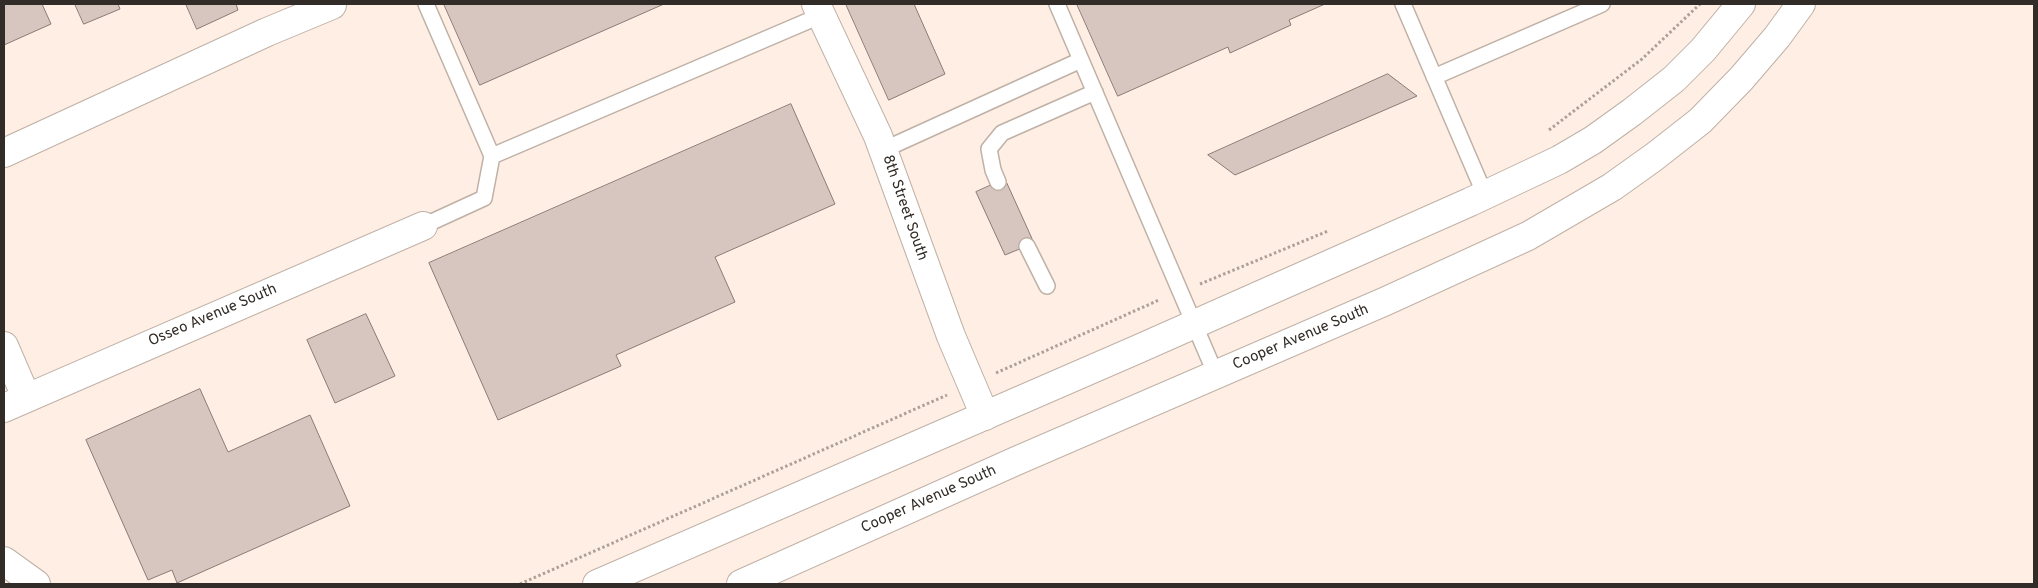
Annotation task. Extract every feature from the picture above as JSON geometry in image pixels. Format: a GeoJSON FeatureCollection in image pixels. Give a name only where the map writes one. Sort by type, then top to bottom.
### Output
{"type":"FeatureCollection","features":[{"type":"Feature","properties":{"kind":"main road"},"geometry":{"type":"LineString","coordinates":[[4,153],[267,32],[333,4]]}},
{"type":"Feature","properties":{"kind":"main road","name":"Cooper Avenue South"},"geometry":{"type":"LineString","coordinates":[[741,584],[1016,461],[1386,301],[1528,236],[1612,187],[1654,158],[1700,121],[1741,79],[1777,37],[1801,4]]}},
{"type":"Feature","properties":{"kind":"main road"},"geometry":{"type":"LineString","coordinates":[[597,584],[1195,324],[1485,195],[1559,160],[1593,140],[1674,78],[1703,50],[1740,5]]}},
{"type":"Feature","properties":{"kind":"main road","name":"8th Street South"},"geometry":{"type":"LineString","coordinates":[[819,10],[883,150],[934,292],[985,416]]}},
{"type":"Feature","properties":{"kind":"main road","name":"Osseo Avenue South"},"geometry":{"type":"LineString","coordinates":[[15,402],[423,226]]}},
{"type":"Feature","properties":{"kind":"main road"},"geometry":{"type":"LineString","coordinates":[[4,346],[15,402]]}},
{"type":"Feature","properties":{"kind":"main road"},"geometry":{"type":"LineString","coordinates":[[4,561],[36,584]]}},
{"type":"Feature","properties":{"kind":"lane"},"geometry":{"type":"LineString","coordinates":[[423,226],[484,198],[492,156],[426,4]]}},
{"type":"Feature","properties":{"kind":"lane"},"geometry":{"type":"LineString","coordinates":[[1057,4],[1216,375]]}},
{"type":"Feature","properties":{"kind":"lane"},"geometry":{"type":"LineString","coordinates":[[1403,4],[1485,195]]}},
{"type":"Feature","properties":{"kind":"lane"},"geometry":{"type":"LineString","coordinates":[[1434,77],[1602,4]]}},
{"type":"Feature","properties":{"kind":"lane"},"geometry":{"type":"LineString","coordinates":[[492,156],[819,10]]}},
{"type":"Feature","properties":{"kind":"lane"},"geometry":{"type":"LineString","coordinates":[[883,150],[1081,60]]}},
{"type":"Feature","properties":{"kind":"lane"},"geometry":{"type":"LineString","coordinates":[[998,182],[993,170],[989,149],[995,139],[1002,133],[1095,92]]}},
{"type":"Feature","properties":{"kind":"lane"},"geometry":{"type":"LineString","coordinates":[[1027,246],[1047,286]]}},
{"type":"Feature","properties":{"kind":"path"},"geometry":{"type":"LineString","coordinates":[[1542,135],[1642,59],[1700,4]]}},
{"type":"Feature","properties":{"kind":"path"},"geometry":{"type":"LineString","coordinates":[[520,584],[1181,291],[1337,227]]}},
{"type":"Feature","properties":{"kind":"building"},"geometry":{"type":"Polygon","coordinates":[[[4,4],[42,4],[51,24],[4,45],[4,4]]]}},
{"type":"Feature","properties":{"kind":"building"},"geometry":{"type":"Polygon","coordinates":[[[75,4],[118,4],[120,9],[84,24],[75,4]]]}},
{"type":"Feature","properties":{"kind":"building"},"geometry":{"type":"Polygon","coordinates":[[[186,4],[236,4],[238,10],[197,29],[186,4]]]}},
{"type":"Feature","properties":{"kind":"building"},"geometry":{"type":"Polygon","coordinates":[[[444,4],[664,4],[480,85],[444,4]]]}},
{"type":"Feature","properties":{"kind":"building"},"geometry":{"type":"Polygon","coordinates":[[[846,4],[914,4],[945,74],[889,100],[846,4]]]}},
{"type":"Feature","properties":{"kind":"building"},"geometry":{"type":"Polygon","coordinates":[[[1077,4],[1325,4],[1289,20],[1291,25],[1230,53],[1228,47],[1118,96],[1077,4]]]}},
{"type":"Feature","properties":{"kind":"building"},"geometry":{"type":"Polygon","coordinates":[[[1388,74],[1417,96],[1235,175],[1208,155],[1388,74]]]}},
{"type":"Feature","properties":{"kind":"building"},"geometry":{"type":"Polygon","coordinates":[[[791,104],[835,204],[715,257],[735,302],[616,355],[621,366],[498,420],[429,263],[791,104]]]}},
{"type":"Feature","properties":{"kind":"building"},"geometry":{"type":"Polygon","coordinates":[[[1005,179],[1034,243],[1005,255],[976,192],[1005,179]]]}},
{"type":"Feature","properties":{"kind":"building"},"geometry":{"type":"Polygon","coordinates":[[[366,314],[395,376],[335,403],[307,340],[366,314]]]}},
{"type":"Feature","properties":{"kind":"building"},"geometry":{"type":"Polygon","coordinates":[[[200,389],[228,452],[310,415],[350,506],[177,583],[172,570],[148,580],[86,440],[200,389]]]}}]}
